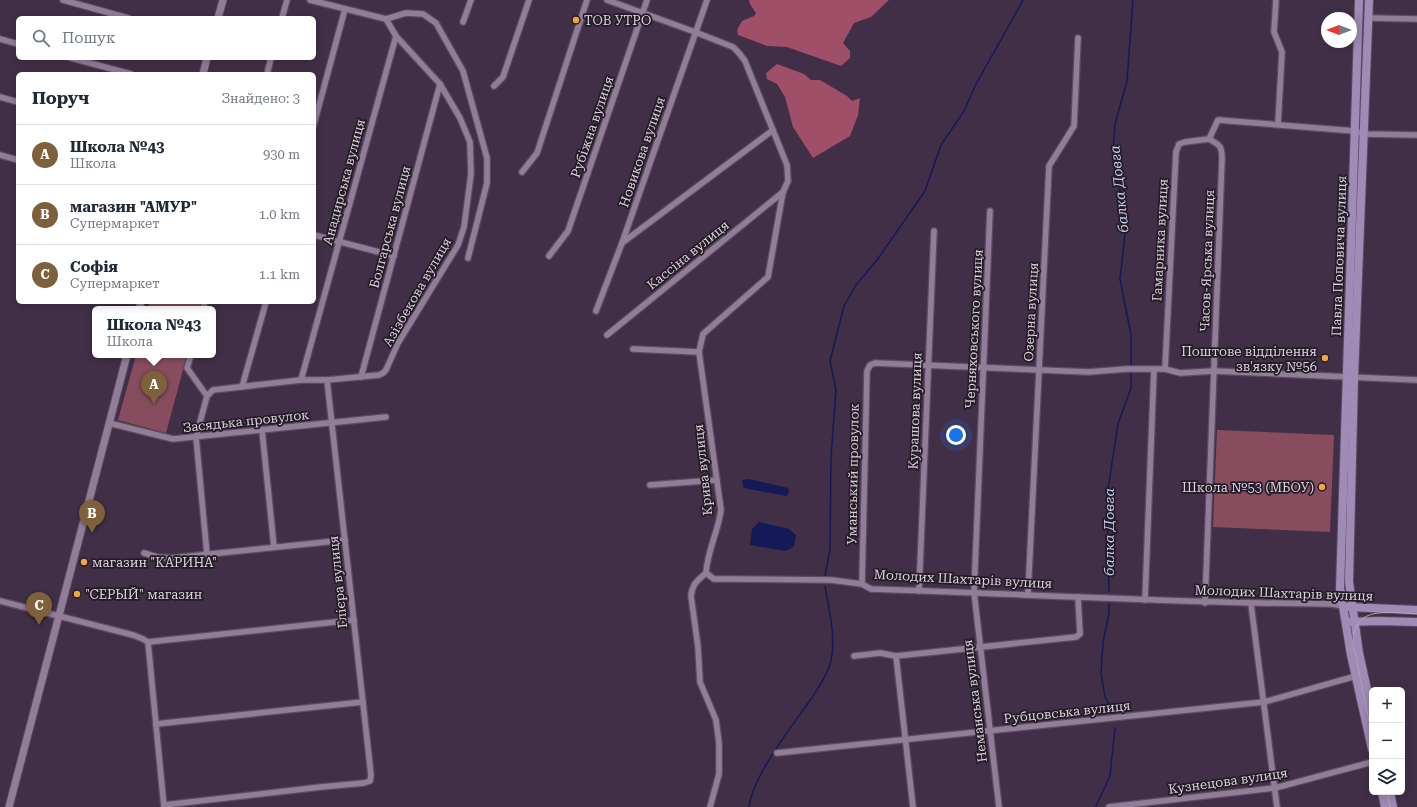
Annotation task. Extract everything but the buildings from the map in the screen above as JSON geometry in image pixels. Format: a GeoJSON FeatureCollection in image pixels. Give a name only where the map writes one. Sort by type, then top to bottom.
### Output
{"type":"FeatureCollection","features":[{"type":"Feature","properties":{"kind":"main road","name":"Павла Поповича вулиця"},"geometry":{"type":"LineString","coordinates":[[1359,0],[1350,378],[1349,582],[1346,622],[1369,735]]}},
{"type":"Feature","properties":{"kind":"main road","name":"Павла Поповича вулиця"},"geometry":{"type":"LineString","coordinates":[[1350,378],[1364,134],[1369,0]]}},
{"type":"Feature","properties":{"kind":"main road","name":"Павла Поповича вулиця"},"geometry":{"type":"LineString","coordinates":[[1347,607],[1355,621],[1359,653],[1369,698]]}},
{"type":"Feature","properties":{"kind":"main road","name":"Молодих Шахтарів вулиця"},"geometry":{"type":"LineString","coordinates":[[1347,607],[1417,610]]}},
{"type":"Feature","properties":{"kind":"main road","name":"Молодих Шахтарів вулиця"},"geometry":{"type":"LineString","coordinates":[[1346,622],[1417,622]]}},
{"type":"Feature","properties":{"kind":"main road"},"geometry":{"type":"LineString","coordinates":[[1383,795],[1385,807]]}},
{"type":"Feature","properties":{"kind":"main road"},"geometry":{"type":"LineString","coordinates":[[1391,795],[1393,807]]}},
{"type":"Feature","properties":{"kind":"street"},"geometry":{"type":"LineString","coordinates":[[64,0],[121,16]]}},
{"type":"Feature","properties":{"kind":"street"},"geometry":{"type":"LineString","coordinates":[[219,16],[223,0]]}},
{"type":"Feature","properties":{"kind":"street"},"geometry":{"type":"LineString","coordinates":[[283,16],[287,0]]}},
{"type":"Feature","properties":{"kind":"street"},"geometry":{"type":"LineString","coordinates":[[310,0],[386,19],[406,13],[423,14],[436,23],[463,71],[487,158],[487,183],[468,258]]}},
{"type":"Feature","properties":{"kind":"street"},"geometry":{"type":"LineString","coordinates":[[463,22],[471,0]]}},
{"type":"Feature","properties":{"kind":"street"},"geometry":{"type":"LineString","coordinates":[[494,86],[503,77],[529,0]]}},
{"type":"Feature","properties":{"kind":"street"},"geometry":{"type":"LineString","coordinates":[[522,172],[536,153],[587,0]]}},
{"type":"Feature","properties":{"kind":"street"},"geometry":{"type":"LineString","coordinates":[[607,0],[695,32],[732,47],[739,53],[745,61],[787,165],[788,180],[783,192]]}},
{"type":"Feature","properties":{"kind":"street","name":"Рубіжна вулиця"},"geometry":{"type":"LineString","coordinates":[[549,256],[568,232],[647,0]]}},
{"type":"Feature","properties":{"kind":"street","name":"Новикова вулиця"},"geometry":{"type":"LineString","coordinates":[[596,311],[622,243],[706,0]]}},
{"type":"Feature","properties":{"kind":"street"},"geometry":{"type":"LineString","coordinates":[[1276,0],[1274,32],[1282,52],[1278,124]]}},
{"type":"Feature","properties":{"kind":"street"},"geometry":{"type":"LineString","coordinates":[[316,117],[345,9]]}},
{"type":"Feature","properties":{"kind":"street"},"geometry":{"type":"LineString","coordinates":[[1369,18],[1417,19]]}},
{"type":"Feature","properties":{"kind":"street","name":"Азізбекова вулиця"},"geometry":{"type":"LineString","coordinates":[[361,377],[384,373],[398,343],[458,245],[464,227],[471,174],[470,142],[460,118],[440,84],[396,36],[386,19]]}},
{"type":"Feature","properties":{"kind":"street","name":"Анадирська вулиця"},"geometry":{"type":"LineString","coordinates":[[301,380],[396,36]]}},
{"type":"Feature","properties":{"kind":"street","name":"Озерна вулиця"},"geometry":{"type":"LineString","coordinates":[[1028,594],[1050,166],[1074,126],[1078,38]]}},
{"type":"Feature","properties":{"kind":"street"},"geometry":{"type":"LineString","coordinates":[[0,39],[16,43]]}},
{"type":"Feature","properties":{"kind":"street"},"geometry":{"type":"LineString","coordinates":[[78,60],[123,72]]}},
{"type":"Feature","properties":{"kind":"street"},"geometry":{"type":"LineString","coordinates":[[204,72],[206,60]]}},
{"type":"Feature","properties":{"kind":"street"},"geometry":{"type":"LineString","coordinates":[[268,72],[270,60]]}},
{"type":"Feature","properties":{"kind":"street","name":"Болгарська вулиця"},"geometry":{"type":"LineString","coordinates":[[361,377],[440,84]]}},
{"type":"Feature","properties":{"kind":"street"},"geometry":{"type":"LineString","coordinates":[[0,97],[16,101]]}},
{"type":"Feature","properties":{"kind":"street"},"geometry":{"type":"LineString","coordinates":[[1209,139],[1218,120],[1355,131],[1364,134],[1417,135]]}},
{"type":"Feature","properties":{"kind":"street"},"geometry":{"type":"LineString","coordinates":[[622,243],[773,130]]}},
{"type":"Feature","properties":{"kind":"street","name":"Гамарника вулиця"},"geometry":{"type":"LineString","coordinates":[[1164,369],[1176,152],[1179,144],[1209,139]]}},
{"type":"Feature","properties":{"kind":"street","name":"Часов-Ярська вулиця"},"geometry":{"type":"LineString","coordinates":[[1205,603],[1222,159],[1222,151],[1219,145],[1209,139]]}},
{"type":"Feature","properties":{"kind":"street"},"geometry":{"type":"LineString","coordinates":[[0,155],[16,159]]}},
{"type":"Feature","properties":{"kind":"street","name":"Крива вулиця"},"geometry":{"type":"LineString","coordinates":[[706,573],[707,563],[720,519],[721,510],[699,352],[704,334],[768,277],[783,192]]}},
{"type":"Feature","properties":{"kind":"street","name":"Кассіна вулиця"},"geometry":{"type":"LineString","coordinates":[[606,335],[783,192]]}},
{"type":"Feature","properties":{"kind":"street","name":"Черняховського вулиця"},"geometry":{"type":"LineString","coordinates":[[974,592],[990,211]]}},
{"type":"Feature","properties":{"kind":"street","name":"Курашова вулиця"},"geometry":{"type":"LineString","coordinates":[[919,590],[934,232]]}},
{"type":"Feature","properties":{"kind":"street"},"geometry":{"type":"LineString","coordinates":[[316,236],[394,256]]}},
{"type":"Feature","properties":{"kind":"street"},"geometry":{"type":"LineString","coordinates":[[242,387],[265,304]]}},
{"type":"Feature","properties":{"kind":"street"},"geometry":{"type":"LineString","coordinates":[[633,349],[699,352]]}},
{"type":"Feature","properties":{"kind":"street"},"geometry":{"type":"LineString","coordinates":[[9,807],[126,358]]}},
{"type":"Feature","properties":{"kind":"street"},"geometry":{"type":"LineString","coordinates":[[190,358],[187,368],[207,396]]}},
{"type":"Feature","properties":{"kind":"street","name":"Уманський провулок"},"geometry":{"type":"LineString","coordinates":[[862,584],[867,371],[870,365],[875,363],[928,365]]}},
{"type":"Feature","properties":{"kind":"street"},"geometry":{"type":"LineString","coordinates":[[928,365],[1089,372],[1126,368],[1164,369],[1180,372],[1214,371],[1417,380]]}},
{"type":"Feature","properties":{"kind":"street"},"geometry":{"type":"LineString","coordinates":[[1145,600],[1154,369]]}},
{"type":"Feature","properties":{"kind":"street"},"geometry":{"type":"LineString","coordinates":[[207,554],[196,437],[207,396],[213,390],[301,380],[327,380],[361,377]]}},
{"type":"Feature","properties":{"kind":"street","name":"Глієра вулиця"},"geometry":{"type":"LineString","coordinates":[[164,806],[321,786],[364,783],[370,781],[371,775],[327,380]]}},
{"type":"Feature","properties":{"kind":"street","name":"Засядька провулок"},"geometry":{"type":"LineString","coordinates":[[109,423],[173,440],[386,417]]}},
{"type":"Feature","properties":{"kind":"street"},"geometry":{"type":"LineString","coordinates":[[262,430],[274,547]]}},
{"type":"Feature","properties":{"kind":"street"},"geometry":{"type":"LineString","coordinates":[[650,485],[716,480]]}},
{"type":"Feature","properties":{"kind":"street"},"geometry":{"type":"LineString","coordinates":[[144,553],[157,557],[172,558],[345,540]]}},
{"type":"Feature","properties":{"kind":"street"},"geometry":{"type":"LineString","coordinates":[[706,573],[692,588],[691,596],[698,647],[700,682],[716,720],[719,743],[719,774],[710,807]]}},
{"type":"Feature","properties":{"kind":"street","name":"Молодих Шахтарів вулиця"},"geometry":{"type":"LineString","coordinates":[[706,573],[714,579],[818,580],[862,584],[871,589],[1028,594],[1205,603],[1332,604],[1347,607]]}},
{"type":"Feature","properties":{"kind":"street","name":"Неманська вулиця"},"geometry":{"type":"LineString","coordinates":[[974,592],[999,807]]}},
{"type":"Feature","properties":{"kind":"street"},"geometry":{"type":"LineString","coordinates":[[854,656],[880,653],[896,656],[980,648],[1078,636],[1080,634],[1078,597]]}},
{"type":"Feature","properties":{"kind":"street"},"geometry":{"type":"LineString","coordinates":[[0,601],[133,635],[143,638],[148,642],[354,620]]}},
{"type":"Feature","properties":{"kind":"street"},"geometry":{"type":"LineString","coordinates":[[1251,604],[1277,807]]}},
{"type":"Feature","properties":{"kind":"street"},"geometry":{"type":"LineString","coordinates":[[148,642],[164,806]]}},
{"type":"Feature","properties":{"kind":"street"},"geometry":{"type":"LineString","coordinates":[[896,656],[913,807]]}},
{"type":"Feature","properties":{"kind":"street","name":"Рубцовська вулиця"},"geometry":{"type":"LineString","coordinates":[[777,753],[990,732],[1264,702],[1356,676]]}},
{"type":"Feature","properties":{"kind":"street"},"geometry":{"type":"LineString","coordinates":[[156,724],[363,702]]}},
{"type":"Feature","properties":{"kind":"street","name":"Кузнецова вулиця"},"geometry":{"type":"LineString","coordinates":[[1109,807],[1275,788],[1369,763]]}},
{"type":"Feature","properties":{"kind":"shaded area"},"geometry":{"type":"Polygon","coordinates":[[[749,0],[889,0],[871,17],[854,23],[843,43],[850,51],[850,58],[841,66],[787,47],[767,46],[738,35],[737,30],[742,21],[754,16],[756,13],[749,0]]]}},
{"type":"Feature","properties":{"kind":"shaded area"},"geometry":{"type":"Polygon","coordinates":[[[777,64],[804,74],[811,80],[820,80],[847,96],[852,101],[860,98],[858,115],[850,136],[813,158],[793,127],[785,97],[777,84],[767,79],[766,73],[777,64]]]}},
{"type":"Feature","properties":{"kind":"shaded area"},"geometry":{"type":"Polygon","coordinates":[[[149,304],[201,304],[201,306],[149,306],[149,304]]]}},
{"type":"Feature","properties":{"kind":"shaded area"},"geometry":{"type":"Polygon","coordinates":[[[135,358],[186,358],[166,433],[118,420],[135,358]]]}},
{"type":"Feature","properties":{"kind":"shaded area"},"geometry":{"type":"Polygon","coordinates":[[[1217,430],[1334,435],[1330,532],[1213,527],[1217,430]]]}},
{"type":"Feature","properties":{"kind":"shaded area"},"geometry":{"type":"Polygon","coordinates":[[[749,479],[788,488],[789,491],[787,496],[743,487],[742,480],[749,479]]]}},
{"type":"Feature","properties":{"kind":"shaded area"},"geometry":{"type":"Polygon","coordinates":[[[759,522],[789,529],[796,535],[794,547],[785,551],[750,545],[752,529],[759,522]]]}},
{"type":"Feature","properties":{"kind":"waterway"},"geometry":{"type":"LineString","coordinates":[[825,576],[830,549],[831,457],[836,390],[830,361],[844,306],[856,285],[877,260],[925,191],[941,145],[964,111],[975,86],[1023,0]]}},
{"type":"Feature","properties":{"kind":"waterway","name":"балка Довга"},"geometry":{"type":"LineString","coordinates":[[1109,591],[1107,496],[1118,424],[1131,388],[1131,335],[1120,279],[1126,225],[1113,151],[1115,124],[1127,81],[1133,0]]}},
{"type":"Feature","properties":{"kind":"waterway"},"geometry":{"type":"LineString","coordinates":[[749,807],[752,794],[765,766],[820,686],[830,666],[833,643],[825,586]]}},
{"type":"Feature","properties":{"kind":"waterway","name":"балка Довга"},"geometry":{"type":"LineString","coordinates":[[1109,604],[1109,614],[1103,642],[1101,673],[1105,697],[1114,714]]}},
{"type":"Feature","properties":{"kind":"waterway","name":"балка Довга"},"geometry":{"type":"LineString","coordinates":[[1096,806],[1110,776],[1115,728]]}},
{"type":"Feature","properties":{"kind":"tram line"},"geometry":{"type":"LineString","coordinates":[[1370,723],[1353,643],[1355,631],[1359,622],[1366,616],[1385,612],[1417,614]]}},
{"type":"Feature","properties":{"kind":"tram line"},"geometry":{"type":"LineString","coordinates":[[1388,795],[1390,807]]}},
{"type":"Feature","properties":{"kind":"place","name":"ТОВ УТРО"},"geometry":{"type":"Point","coordinates":[576,20]}},
{"type":"Feature","properties":{"kind":"place","name":"Поштове відділення зв'язку №56"},"geometry":{"type":"Point","coordinates":[1325,358]}},
{"type":"Feature","properties":{"kind":"place","name":"Школа №43"},"geometry":{"type":"Point","coordinates":[154,404]}},
{"type":"Feature","properties":{"kind":"place","name":"Школа №53 (МБОУ)"},"geometry":{"type":"Point","coordinates":[1322,487]}},
{"type":"Feature","properties":{"kind":"place","name":"магазин \"АМУР\""},"geometry":{"type":"Point","coordinates":[92,533]}},
{"type":"Feature","properties":{"kind":"place","name":"магазин \"КАРИНА\""},"geometry":{"type":"Point","coordinates":[84,562]}},
{"type":"Feature","properties":{"kind":"place","name":"\"СЕРЫЙ\" магазин"},"geometry":{"type":"Point","coordinates":[77,594]}},
{"type":"Feature","properties":{"kind":"place","name":"Софія"},"geometry":{"type":"Point","coordinates":[39,625]}}]}
